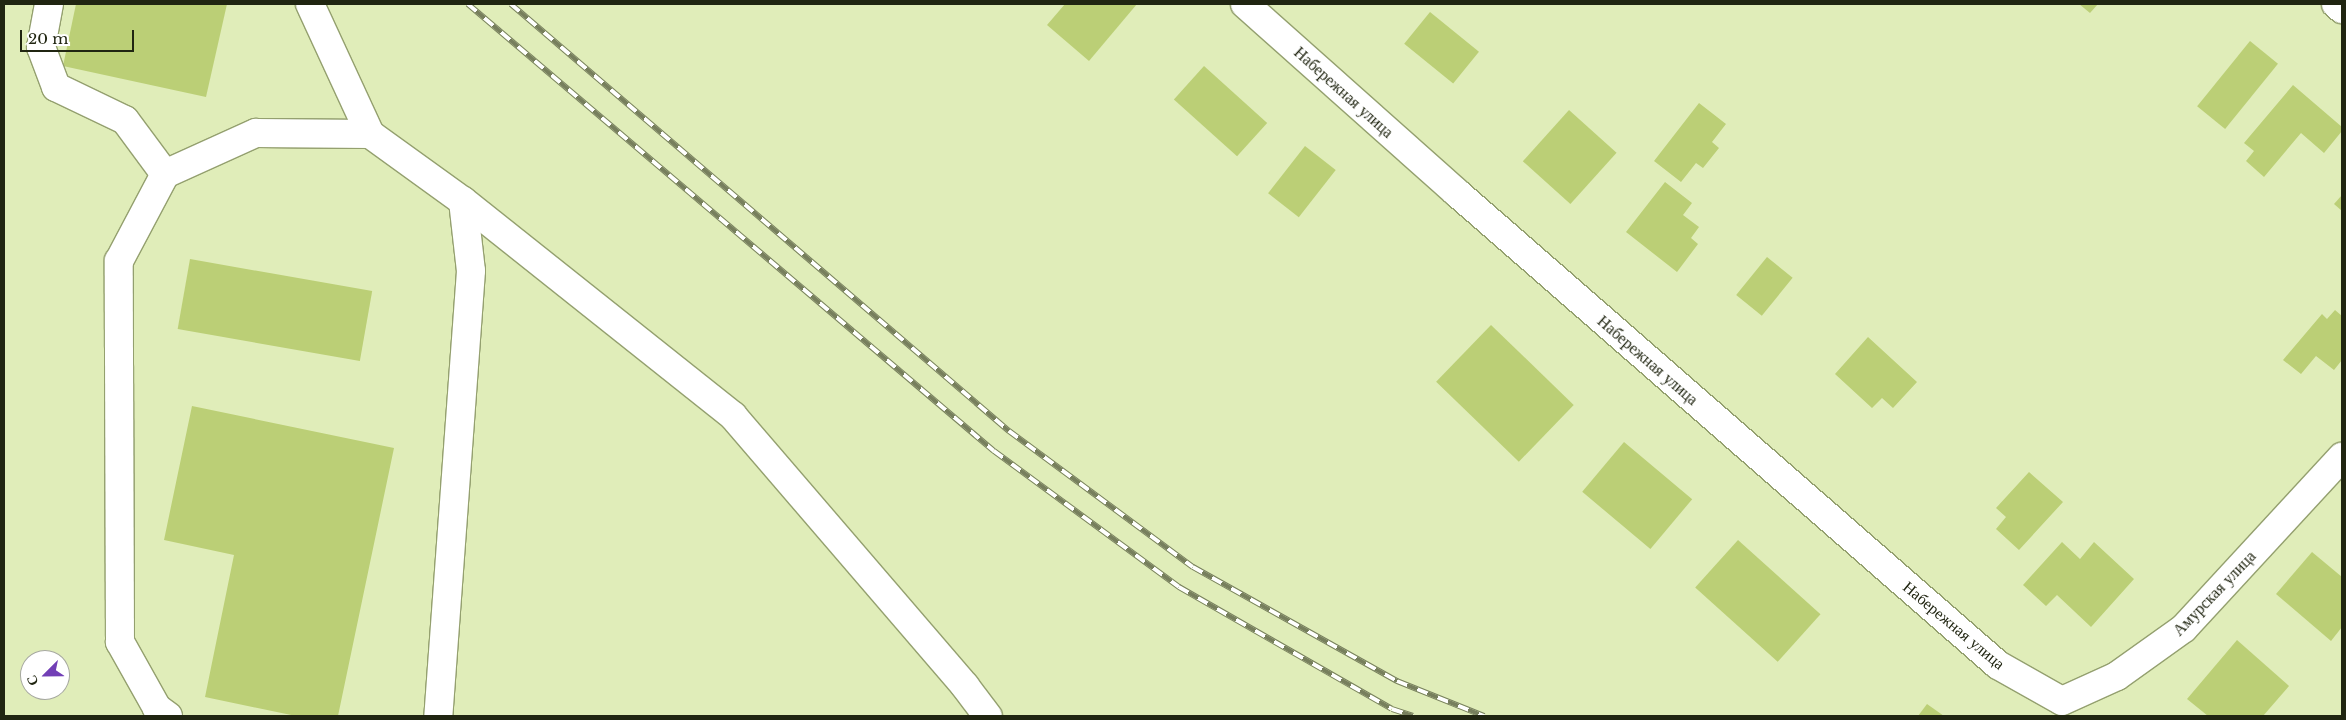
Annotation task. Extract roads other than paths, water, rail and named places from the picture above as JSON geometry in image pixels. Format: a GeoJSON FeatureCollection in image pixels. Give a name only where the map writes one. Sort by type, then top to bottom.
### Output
{"type":"FeatureCollection","features":[{"type":"Feature","properties":{"kind":"street"},"geometry":{"type":"LineString","coordinates":[[49,4],[41,47],[56,87],[125,120],[165,174]]}},
{"type":"Feature","properties":{"kind":"street"},"geometry":{"type":"LineString","coordinates":[[310,4],[370,134],[463,201],[733,416],[965,686],[988,716]]}},
{"type":"Feature","properties":{"kind":"street","name":"Набережная улица"},"geometry":{"type":"LineString","coordinates":[[1246,4],[1463,199],[1998,665],[2062,701]]}},
{"type":"Feature","properties":{"kind":"street"},"geometry":{"type":"LineString","coordinates":[[2336,4],[2342,9]]}},
{"type":"Feature","properties":{"kind":"street"},"geometry":{"type":"LineString","coordinates":[[168,716],[157,708],[120,642],[119,261],[165,174],[256,133],[370,134]]}},
{"type":"Feature","properties":{"kind":"street"},"geometry":{"type":"LineString","coordinates":[[438,716],[471,271],[463,201]]}},
{"type":"Feature","properties":{"kind":"street","name":"Амурская улица"},"geometry":{"type":"LineString","coordinates":[[2062,701],[2117,676],[2184,628],[2342,457]]}},
{"type":"Feature","properties":{"kind":"railway"},"geometry":{"type":"LineString","coordinates":[[468,4],[994,451],[1179,587],[1392,709],[1413,716]]}},
{"type":"Feature","properties":{"kind":"railway"},"geometry":{"type":"LineString","coordinates":[[511,4],[1009,431],[1193,567],[1397,681],[1484,716]]}}]}
